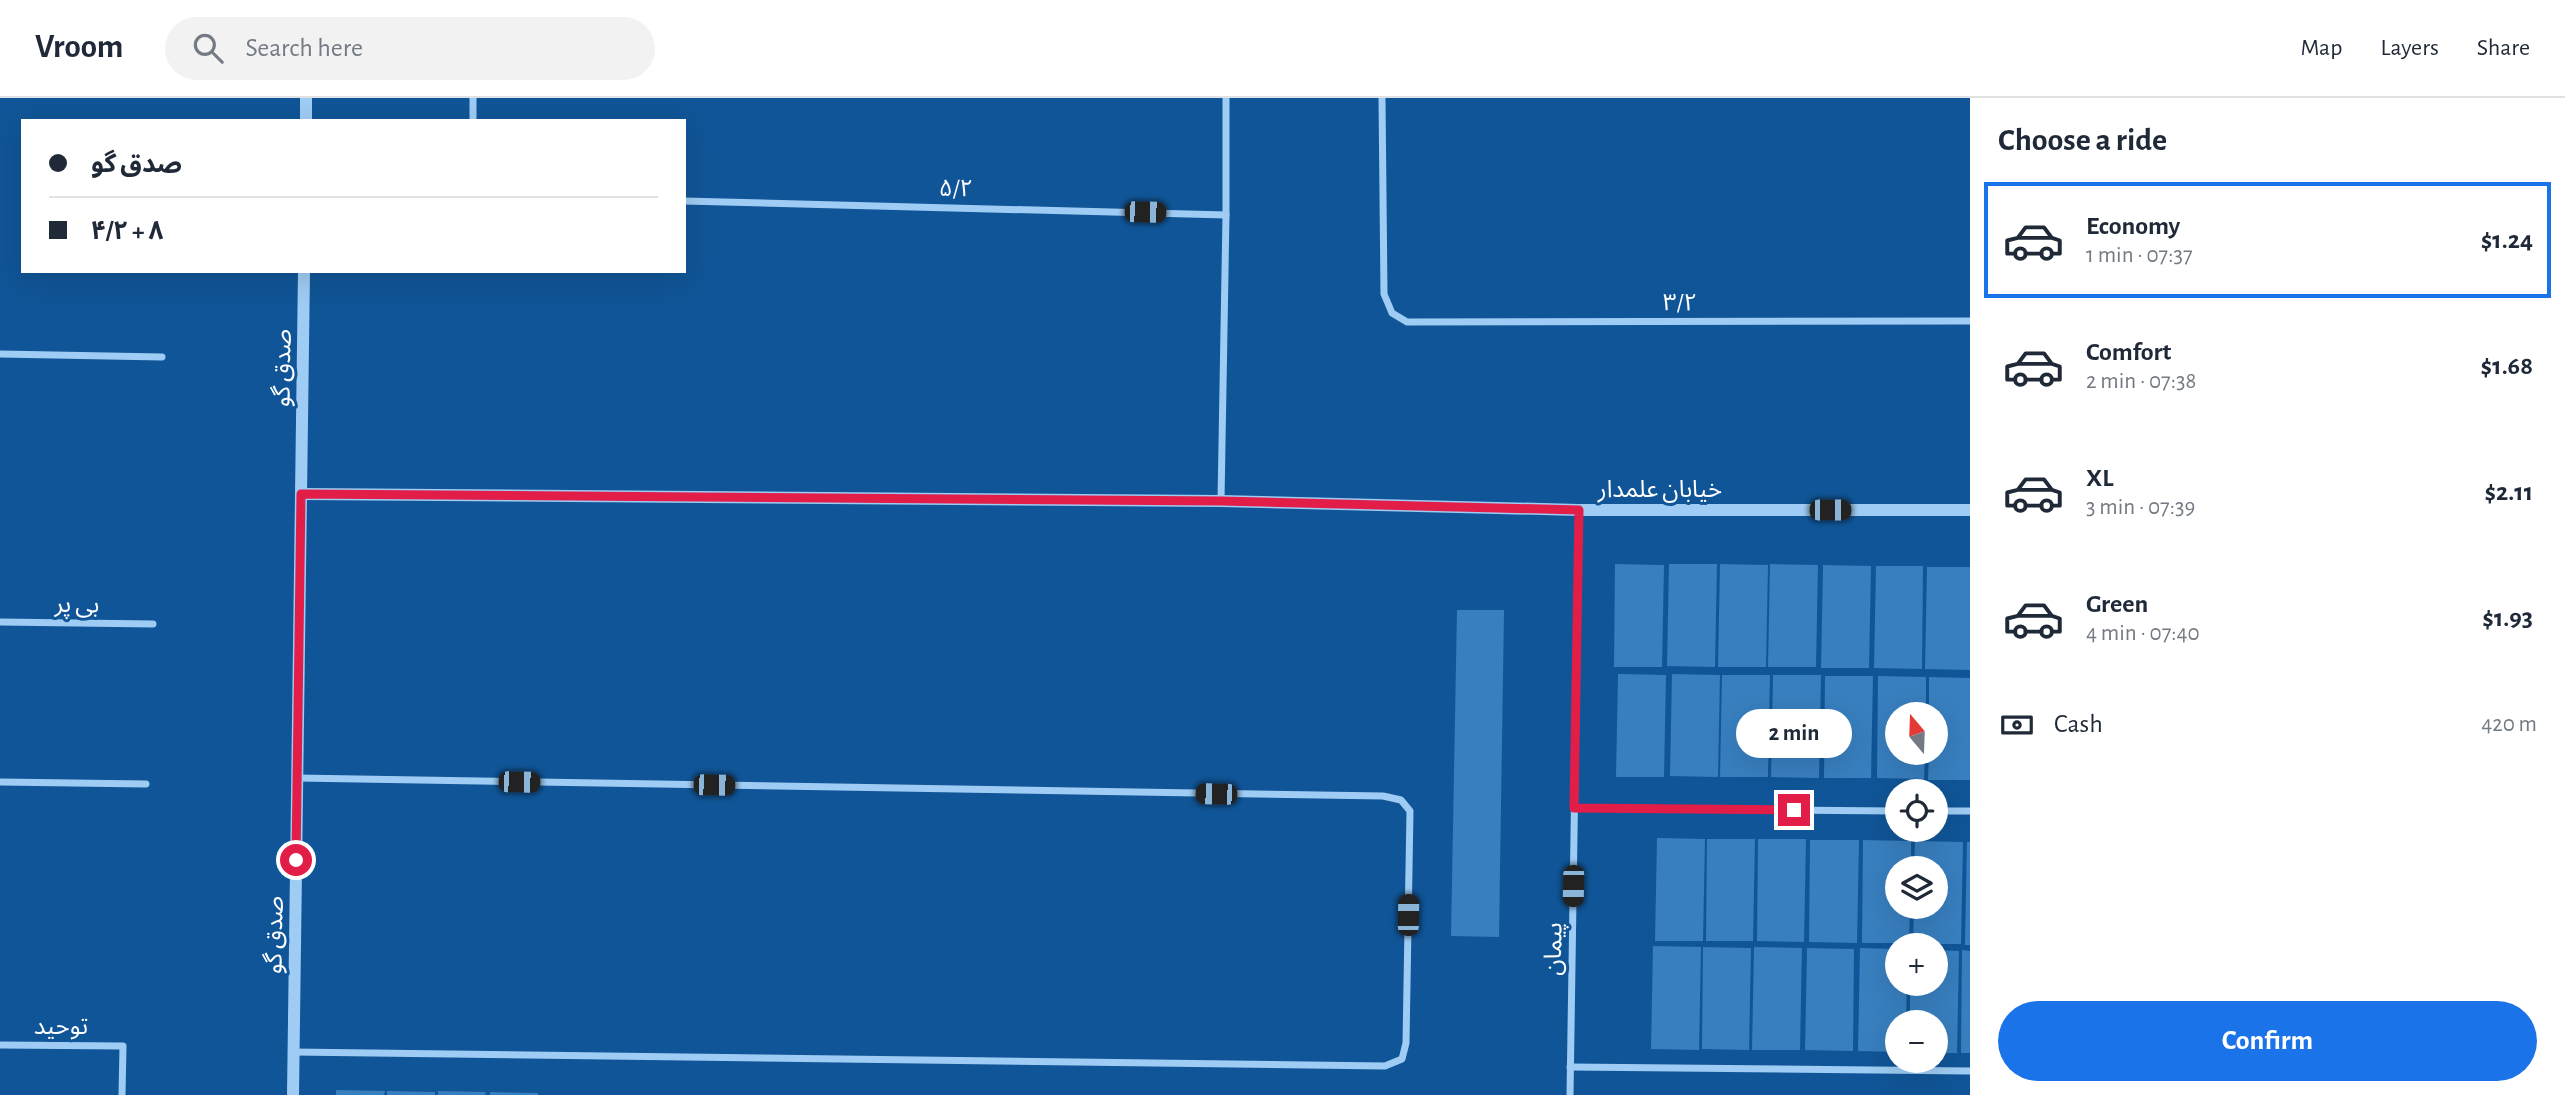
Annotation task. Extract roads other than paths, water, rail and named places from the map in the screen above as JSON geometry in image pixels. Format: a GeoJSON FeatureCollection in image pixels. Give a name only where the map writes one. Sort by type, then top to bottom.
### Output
{"type":"FeatureCollection","features":[{"type":"Feature","properties":{"kind":"street"},"geometry":{"type":"LineString","coordinates":[[306,98],[306,119]]}},
{"type":"Feature","properties":{"kind":"street"},"geometry":{"type":"LineString","coordinates":[[473,98],[473,119]]}},
{"type":"Feature","properties":{"kind":"street"},"geometry":{"type":"LineString","coordinates":[[1221,501],[1226,98]]}},
{"type":"Feature","properties":{"kind":"street","name":"۳/۲"},"geometry":{"type":"LineString","coordinates":[[1382,98],[1384,294],[1392,313],[1406,322],[1970,321]]}},
{"type":"Feature","properties":{"kind":"street","name":"۵/۲"},"geometry":{"type":"LineString","coordinates":[[686,201],[1226,215]]}},
{"type":"Feature","properties":{"kind":"street","name":"صدق گو"},"geometry":{"type":"LineString","coordinates":[[293,1095],[304,273]]}},
{"type":"Feature","properties":{"kind":"street"},"geometry":{"type":"LineString","coordinates":[[0,354],[162,357]]}},
{"type":"Feature","properties":{"kind":"street","name":"خیابان علمدار"},"geometry":{"type":"LineString","coordinates":[[301,494],[1221,501],[1579,510],[1970,510]]}},
{"type":"Feature","properties":{"kind":"street","name":"پیمان"},"geometry":{"type":"LineString","coordinates":[[1570,1095],[1579,510]]}},
{"type":"Feature","properties":{"kind":"street","name":"بی پر"},"geometry":{"type":"LineString","coordinates":[[0,622],[153,624]]}},
{"type":"Feature","properties":{"kind":"street"},"geometry":{"type":"LineString","coordinates":[[293,1052],[1385,1066],[1402,1059],[1406,1044],[1410,811],[1401,800],[1383,796],[297,778]]}},
{"type":"Feature","properties":{"kind":"street"},"geometry":{"type":"LineString","coordinates":[[0,782],[146,784]]}},
{"type":"Feature","properties":{"kind":"street"},"geometry":{"type":"LineString","coordinates":[[1574,808],[1885,811]]}},
{"type":"Feature","properties":{"kind":"street"},"geometry":{"type":"LineString","coordinates":[[1948,811],[1970,811]]}},
{"type":"Feature","properties":{"kind":"street","name":"توحید"},"geometry":{"type":"LineString","coordinates":[[0,1045],[123,1046],[122,1095]]}},
{"type":"Feature","properties":{"kind":"street"},"geometry":{"type":"LineString","coordinates":[[1570,1067],[1970,1071]]}}]}
